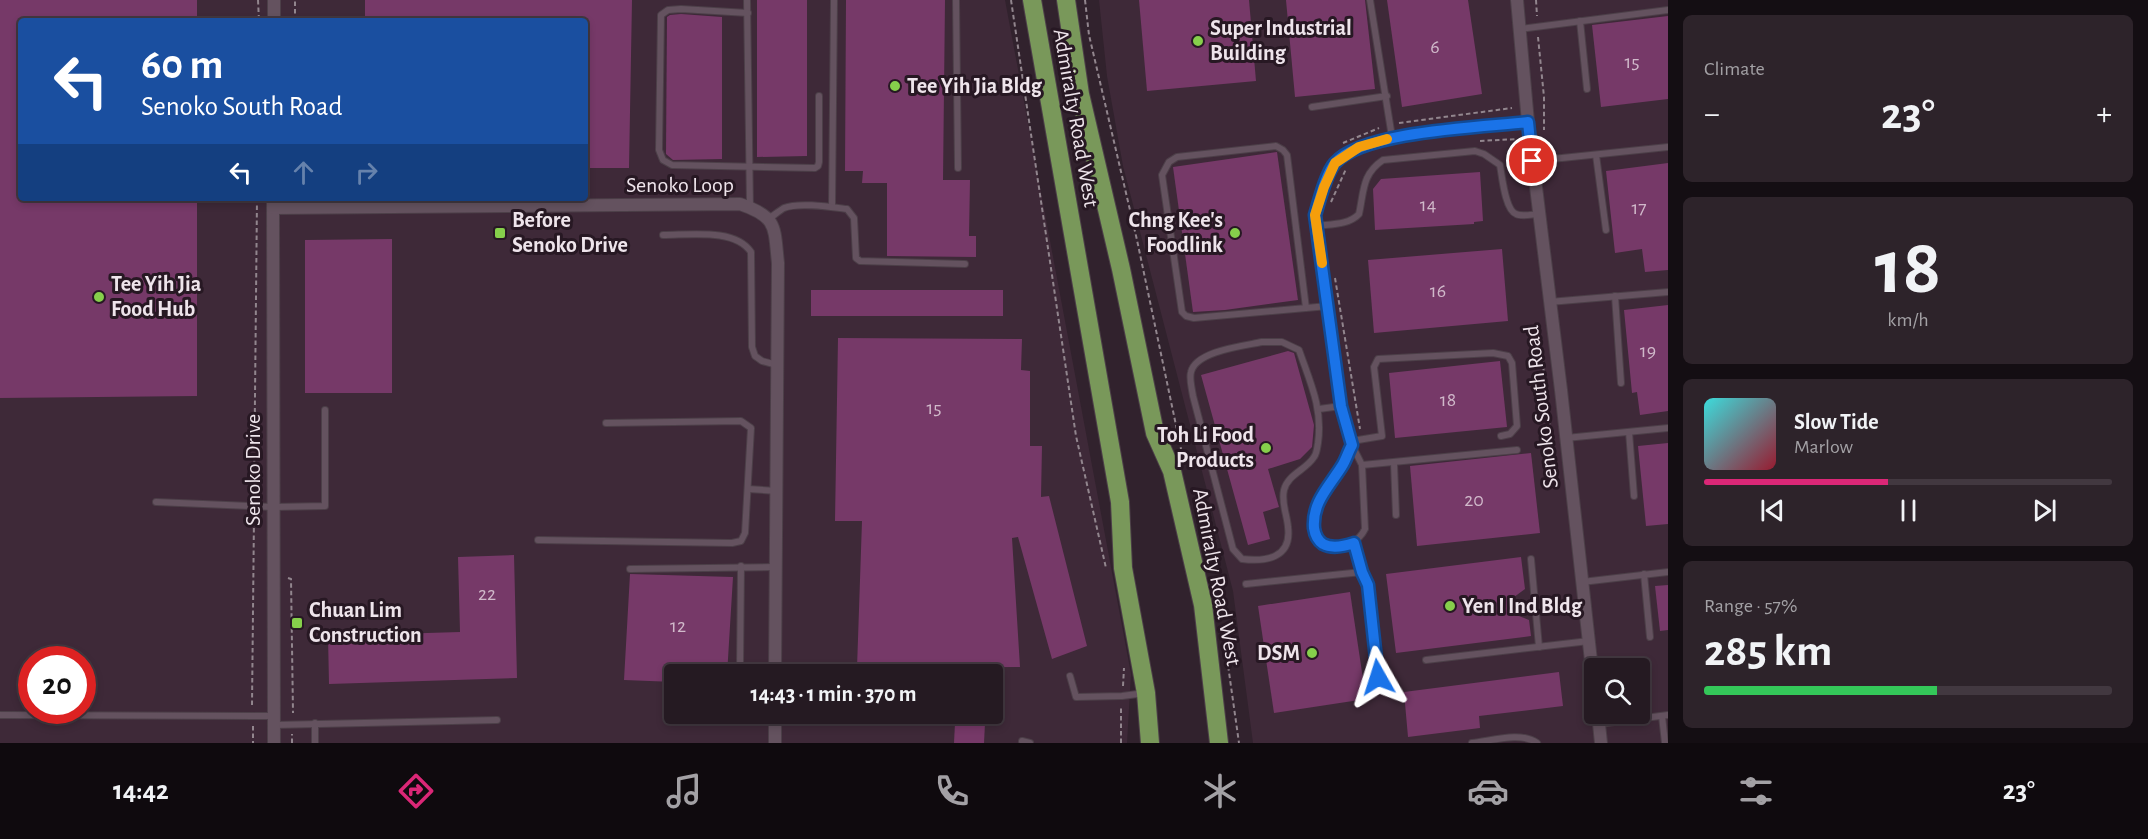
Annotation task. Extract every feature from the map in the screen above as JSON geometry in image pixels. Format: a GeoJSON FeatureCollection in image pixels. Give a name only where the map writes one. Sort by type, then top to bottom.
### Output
{"type":"FeatureCollection","features":[{"type":"Feature","properties":{"kind":"main road","name":"Admiralty Road West"},"geometry":{"type":"LineString","coordinates":[[1032,0],[1120,502],[1123,568],[1146,693],[1150,743]]}},
{"type":"Feature","properties":{"kind":"main road","name":"Admiralty Road West"},"geometry":{"type":"LineString","coordinates":[[1066,0],[1080,94],[1121,269],[1150,412],[1155,433],[1172,471],[1203,605],[1219,743]]}},
{"type":"Feature","properties":{"kind":"street"},"geometry":{"type":"LineString","coordinates":[[274,0],[274,18]]}},
{"type":"Feature","properties":{"kind":"street","name":"Senoko South Road"},"geometry":{"type":"LineString","coordinates":[[1517,0],[1522,123],[1532,161],[1540,214],[1591,658]]}},
{"type":"Feature","properties":{"kind":"street","name":"Senoko Loop"},"geometry":{"type":"LineString","coordinates":[[273,203],[740,204],[762,212],[768,219]]}},
{"type":"Feature","properties":{"kind":"street","name":"Senoko Drive"},"geometry":{"type":"LineString","coordinates":[[273,203],[274,743]]}},
{"type":"Feature","properties":{"kind":"street"},"geometry":{"type":"LineString","coordinates":[[768,219],[774,226],[778,263],[775,664]]}},
{"type":"Feature","properties":{"kind":"street"},"geometry":{"type":"LineString","coordinates":[[775,724],[775,743]]}},
{"type":"Feature","properties":{"kind":"street"},"geometry":{"type":"LineString","coordinates":[[1599,724],[1601,743]]}},
{"type":"Feature","properties":{"kind":"lane"},"geometry":{"type":"LineString","coordinates":[[747,0],[750,208]]}},
{"type":"Feature","properties":{"kind":"lane"},"geometry":{"type":"LineString","coordinates":[[832,207],[834,0]]}},
{"type":"Feature","properties":{"kind":"lane"},"geometry":{"type":"LineString","coordinates":[[956,0],[958,168]]}},
{"type":"Feature","properties":{"kind":"lane"},"geometry":{"type":"LineString","coordinates":[[1370,0],[1392,137]]}},
{"type":"Feature","properties":{"kind":"lane"},"geometry":{"type":"LineString","coordinates":[[748,13],[668,9],[661,15],[659,150],[663,160],[672,165],[815,168],[818,166],[819,96]]}},
{"type":"Feature","properties":{"kind":"lane"},"geometry":{"type":"LineString","coordinates":[[1519,29],[1668,10]]}},
{"type":"Feature","properties":{"kind":"lane"},"geometry":{"type":"LineString","coordinates":[[1580,21],[1587,89]]}},
{"type":"Feature","properties":{"kind":"lane"},"geometry":{"type":"LineString","coordinates":[[1312,107],[1387,96]]}},
{"type":"Feature","properties":{"kind":"lane"},"geometry":{"type":"LineString","coordinates":[[1352,443],[1342,466],[1316,507],[1314,533],[1319,542],[1327,546],[1346,546],[1354,543],[1365,529],[1362,465],[1352,443],[1341,406],[1320,226],[1315,215],[1335,163],[1359,147],[1392,137],[1522,123]]}},
{"type":"Feature","properties":{"kind":"lane"},"geometry":{"type":"LineString","coordinates":[[1306,308],[1287,155],[1283,150],[1276,146],[1177,157],[1169,162],[1162,175],[1182,312],[1186,316],[1194,318],[1306,308],[1328,306]]}},
{"type":"Feature","properties":{"kind":"lane"},"geometry":{"type":"LineString","coordinates":[[1532,161],[1668,147]]}},
{"type":"Feature","properties":{"kind":"lane"},"geometry":{"type":"LineString","coordinates":[[1320,226],[1350,221],[1359,214],[1366,177],[1372,167],[1383,159],[1475,151],[1500,165],[1508,207],[1513,213],[1517,215],[1540,214]]}},
{"type":"Feature","properties":{"kind":"lane"},"geometry":{"type":"LineString","coordinates":[[1596,155],[1606,230]]}},
{"type":"Feature","properties":{"kind":"lane"},"geometry":{"type":"LineString","coordinates":[[768,219],[785,208],[794,206],[847,209],[854,218],[856,258],[861,261],[965,264]]}},
{"type":"Feature","properties":{"kind":"lane"},"geometry":{"type":"LineString","coordinates":[[663,234],[729,236],[745,243],[751,252],[754,356],[762,361],[778,365]]}},
{"type":"Feature","properties":{"kind":"lane"},"geometry":{"type":"LineString","coordinates":[[1549,302],[1668,292]]}},
{"type":"Feature","properties":{"kind":"lane"},"geometry":{"type":"LineString","coordinates":[[1616,296],[1621,383]]}},
{"type":"Feature","properties":{"kind":"lane"},"geometry":{"type":"LineString","coordinates":[[1262,342],[1291,344],[1299,350],[1319,409],[1316,455],[1291,477],[1284,489],[1283,502],[1288,528],[1287,545],[1279,555],[1260,561],[1242,560],[1233,549],[1227,531],[1193,396],[1190,374],[1195,363],[1207,355],[1262,342]]}},
{"type":"Feature","properties":{"kind":"lane"},"geometry":{"type":"LineString","coordinates":[[1352,443],[1382,436],[1374,367],[1378,359],[1493,353],[1508,356],[1512,363],[1517,426],[1510,434],[1501,436]]}},
{"type":"Feature","properties":{"kind":"lane"},"geometry":{"type":"LineString","coordinates":[[1319,409],[1341,406]]}},
{"type":"Feature","properties":{"kind":"lane"},"geometry":{"type":"LineString","coordinates":[[156,502],[273,507],[325,506],[325,410]]}},
{"type":"Feature","properties":{"kind":"lane"},"geometry":{"type":"LineString","coordinates":[[538,540],[732,543],[741,541],[746,533],[751,428],[741,421],[606,423]]}},
{"type":"Feature","properties":{"kind":"lane"},"geometry":{"type":"LineString","coordinates":[[1565,438],[1668,428]]}},
{"type":"Feature","properties":{"kind":"lane"},"geometry":{"type":"LineString","coordinates":[[1629,432],[1634,496]]}},
{"type":"Feature","properties":{"kind":"lane"},"geometry":{"type":"LineString","coordinates":[[1362,465],[1517,450]]}},
{"type":"Feature","properties":{"kind":"lane"},"geometry":{"type":"LineString","coordinates":[[1394,463],[1396,515]]}},
{"type":"Feature","properties":{"kind":"lane"},"geometry":{"type":"LineString","coordinates":[[748,489],[777,490]]}},
{"type":"Feature","properties":{"kind":"lane"},"geometry":{"type":"LineString","coordinates":[[1354,543],[1368,585],[1378,677]]}},
{"type":"Feature","properties":{"kind":"lane"},"geometry":{"type":"LineString","coordinates":[[1531,559],[1539,647]]}},
{"type":"Feature","properties":{"kind":"lane"},"geometry":{"type":"LineString","coordinates":[[740,664],[741,566]]}},
{"type":"Feature","properties":{"kind":"lane"},"geometry":{"type":"LineString","coordinates":[[630,569],[776,567]]}},
{"type":"Feature","properties":{"kind":"lane"},"geometry":{"type":"LineString","coordinates":[[1246,584],[1362,572]]}},
{"type":"Feature","properties":{"kind":"lane"},"geometry":{"type":"LineString","coordinates":[[1582,582],[1668,572]]}},
{"type":"Feature","properties":{"kind":"lane"},"geometry":{"type":"LineString","coordinates":[[1644,574],[1650,637]]}},
{"type":"Feature","properties":{"kind":"lane"},"geometry":{"type":"LineString","coordinates":[[1426,660],[1589,641]]}},
{"type":"Feature","properties":{"kind":"lane"},"geometry":{"type":"LineString","coordinates":[[1070,676],[1076,697],[1146,693]]}},
{"type":"Feature","properties":{"kind":"lane"},"geometry":{"type":"LineString","coordinates":[[0,715],[252,716],[293,723],[497,720]]}},
{"type":"Feature","properties":{"kind":"lane"},"geometry":{"type":"LineString","coordinates":[[1650,717],[1665,716],[1665,743]]}},
{"type":"Feature","properties":{"kind":"lane"},"geometry":{"type":"LineString","coordinates":[[315,723],[315,743]]}},
{"type":"Feature","properties":{"kind":"lane"},"geometry":{"type":"LineString","coordinates":[[1472,743],[1530,738],[1537,743]]}},
{"type":"Feature","properties":{"kind":"lane"},"geometry":{"type":"LineString","coordinates":[[1022,741],[1030,743]]}},
{"type":"Feature","properties":{"kind":"path"},"geometry":{"type":"LineString","coordinates":[[258,0],[258,18]]}},
{"type":"Feature","properties":{"kind":"path"},"geometry":{"type":"LineString","coordinates":[[295,0],[295,18]]}},
{"type":"Feature","properties":{"kind":"path"},"geometry":{"type":"LineString","coordinates":[[1011,0],[1076,436],[1107,573]]}},
{"type":"Feature","properties":{"kind":"path"},"geometry":{"type":"LineString","coordinates":[[1085,0],[1089,35],[1137,240],[1183,456]]}},
{"type":"Feature","properties":{"kind":"path"},"geometry":{"type":"LineString","coordinates":[[1536,0],[1544,97]]}},
{"type":"Feature","properties":{"kind":"path"},"geometry":{"type":"LineString","coordinates":[[1339,147],[1346,141],[1390,124],[1514,108],[1522,123]]}},
{"type":"Feature","properties":{"kind":"path"},"geometry":{"type":"LineString","coordinates":[[1474,141],[1520,139]]}},
{"type":"Feature","properties":{"kind":"path"},"geometry":{"type":"LineString","coordinates":[[1320,226],[1348,165]]}},
{"type":"Feature","properties":{"kind":"path"},"geometry":{"type":"LineString","coordinates":[[253,743],[257,201]]}},
{"type":"Feature","properties":{"kind":"path"},"geometry":{"type":"LineString","coordinates":[[1335,276],[1362,441]]}},
{"type":"Feature","properties":{"kind":"path"},"geometry":{"type":"LineString","coordinates":[[274,577],[291,579],[292,743]]}},
{"type":"Feature","properties":{"kind":"path"},"geometry":{"type":"LineString","coordinates":[[1224,635],[1239,743]]}},
{"type":"Feature","properties":{"kind":"path"},"geometry":{"type":"LineString","coordinates":[[1122,743],[1124,664]]}},
{"type":"Feature","properties":{"kind":"shaded area"},"geometry":{"type":"Polygon","coordinates":[[[0,0],[1005,0],[1131,674],[1127,743],[0,743],[0,0]]]}},
{"type":"Feature","properties":{"kind":"shaded area"},"geometry":{"type":"Polygon","coordinates":[[[1099,0],[1668,0],[1668,743],[1253,743],[1233,591],[1123,166],[1107,76],[1099,0]]]}},
{"type":"Feature","properties":{"kind":"building","name":"Tee Yih Jia Food Hub"},"geometry":{"type":"Polygon","coordinates":[[[0,0],[197,0],[197,18],[18,18],[18,201],[197,201],[197,396],[0,398],[0,0]]]}},
{"type":"Feature","properties":{"kind":"building"},"geometry":{"type":"Polygon","coordinates":[[[365,0],[632,0],[629,168],[588,168],[588,18],[365,18],[365,0]]]}},
{"type":"Feature","properties":{"kind":"building"},"geometry":{"type":"Polygon","coordinates":[[[757,0],[807,0],[807,156],[757,157],[757,0]]]}},
{"type":"Feature","properties":{"kind":"building","name":"Tee Yih Jia Bldg"},"geometry":{"type":"Polygon","coordinates":[[[846,0],[945,0],[943,180],[970,180],[969,236],[976,236],[976,257],[887,256],[887,183],[862,183],[863,171],[845,171],[846,0]]]}},
{"type":"Feature","properties":{"kind":"building","name":"Super Industrial Building"},"geometry":{"type":"Polygon","coordinates":[[[1139,0],[1249,0],[1256,81],[1147,91],[1139,0]]]}},
{"type":"Feature","properties":{"kind":"building"},"geometry":{"type":"Polygon","coordinates":[[[1286,0],[1365,0],[1375,89],[1295,97],[1286,0]]]}},
{"type":"Feature","properties":{"kind":"building"},"geometry":{"type":"Polygon","coordinates":[[[1387,0],[1468,0],[1482,94],[1402,107],[1387,0]]]}},
{"type":"Feature","properties":{"kind":"building"},"geometry":{"type":"Polygon","coordinates":[[[681,14],[722,17],[722,159],[673,160],[666,154],[667,17],[681,14]]]}},
{"type":"Feature","properties":{"kind":"building"},"geometry":{"type":"Polygon","coordinates":[[[1668,16],[1668,99],[1601,107],[1592,25],[1668,16]]]}},
{"type":"Feature","properties":{"kind":"building","name":"Chng Kee's Foodlink"},"geometry":{"type":"Polygon","coordinates":[[[1277,152],[1298,300],[1193,312],[1173,167],[1277,152]]]}},
{"type":"Feature","properties":{"kind":"building"},"geometry":{"type":"Polygon","coordinates":[[[1668,163],[1668,270],[1645,272],[1642,249],[1615,253],[1606,171],[1668,163]]]}},
{"type":"Feature","properties":{"kind":"building"},"geometry":{"type":"Polygon","coordinates":[[[1480,172],[1483,221],[1474,222],[1474,224],[1375,230],[1373,189],[1381,179],[1480,172]]]}},
{"type":"Feature","properties":{"kind":"building"},"geometry":{"type":"Polygon","coordinates":[[[392,239],[392,393],[305,393],[305,240],[392,239]]]}},
{"type":"Feature","properties":{"kind":"building"},"geometry":{"type":"Polygon","coordinates":[[[1502,249],[1508,321],[1374,333],[1368,260],[1502,249]]]}},
{"type":"Feature","properties":{"kind":"building"},"geometry":{"type":"Polygon","coordinates":[[[811,290],[1003,290],[1003,316],[811,316],[811,290]]]}},
{"type":"Feature","properties":{"kind":"building"},"geometry":{"type":"Polygon","coordinates":[[[1668,305],[1668,411],[1640,415],[1637,392],[1632,393],[1624,310],[1668,305]]]}},
{"type":"Feature","properties":{"kind":"building"},"geometry":{"type":"Polygon","coordinates":[[[838,338],[1022,339],[1021,370],[1030,371],[1030,446],[1042,446],[1041,497],[1049,496],[1087,646],[1052,659],[1018,537],[1012,538],[1020,667],[1003,667],[1003,664],[857,664],[862,521],[835,521],[838,338]]]}},
{"type":"Feature","properties":{"kind":"building","name":"Toh Li Food Products"},"geometry":{"type":"Polygon","coordinates":[[[1288,351],[1294,353],[1314,425],[1312,447],[1300,459],[1268,469],[1279,507],[1263,512],[1270,539],[1248,545],[1201,375],[1288,351]]]}},
{"type":"Feature","properties":{"kind":"building"},"geometry":{"type":"Polygon","coordinates":[[[1500,361],[1507,427],[1395,438],[1389,373],[1500,361]]]}},
{"type":"Feature","properties":{"kind":"building"},"geometry":{"type":"Polygon","coordinates":[[[1668,443],[1668,524],[1646,526],[1638,446],[1668,443]]]}},
{"type":"Feature","properties":{"kind":"building"},"geometry":{"type":"Polygon","coordinates":[[[1531,453],[1540,533],[1417,546],[1410,466],[1531,453]]]}},
{"type":"Feature","properties":{"kind":"building"},"geometry":{"type":"Polygon","coordinates":[[[514,555],[517,678],[329,684],[328,636],[460,632],[458,557],[514,555]]]}},
{"type":"Feature","properties":{"kind":"building","name":"Yen I Ind Bldg"},"geometry":{"type":"Polygon","coordinates":[[[1521,557],[1525,589],[1510,600],[1511,613],[1529,620],[1531,636],[1396,653],[1386,574],[1521,557]]]}},
{"type":"Feature","properties":{"kind":"building"},"geometry":{"type":"Polygon","coordinates":[[[630,574],[733,577],[728,664],[664,664],[664,682],[624,680],[630,574]]]}},
{"type":"Feature","properties":{"kind":"building"},"geometry":{"type":"Polygon","coordinates":[[[1668,585],[1668,630],[1660,631],[1655,586],[1668,585]]]}},
{"type":"Feature","properties":{"kind":"building","name":"DSM"},"geometry":{"type":"Polygon","coordinates":[[[1350,592],[1366,699],[1274,713],[1258,606],[1350,592]]]}},
{"type":"Feature","properties":{"kind":"building"},"geometry":{"type":"Polygon","coordinates":[[[1559,672],[1563,706],[1479,716],[1480,728],[1408,737],[1404,692],[1559,672]]]}},
{"type":"Feature","properties":{"kind":"building"},"geometry":{"type":"Polygon","coordinates":[[[955,724],[985,724],[984,743],[954,743],[955,724]]]}},
{"type":"Feature","properties":{"kind":"slow traffic"},"geometry":{"type":"LineString","coordinates":[[1322,263],[1315,215],[1335,163],[1359,147],[1387,139]]}},
{"type":"Feature","properties":{"kind":"place","name":"Super Industrial Building"},"geometry":{"type":"Point","coordinates":[1198,41]}},
{"type":"Feature","properties":{"kind":"place","name":"Tee Yih Jia Bldg"},"geometry":{"type":"Point","coordinates":[895,86]}},
{"type":"Feature","properties":{"kind":"place","name":"Before Senoko Drive"},"geometry":{"type":"Point","coordinates":[500,233]}},
{"type":"Feature","properties":{"kind":"place","name":"Chng Kee's Foodlink"},"geometry":{"type":"Point","coordinates":[1235,233]}},
{"type":"Feature","properties":{"kind":"place","name":"Tee Yih Jia Food Hub"},"geometry":{"type":"Point","coordinates":[99,297]}},
{"type":"Feature","properties":{"kind":"place","name":"Toh Li Food Products"},"geometry":{"type":"Point","coordinates":[1266,448]}},
{"type":"Feature","properties":{"kind":"place","name":"Yen I Ind Bldg"},"geometry":{"type":"Point","coordinates":[1450,606]}},
{"type":"Feature","properties":{"kind":"place","name":"Chuan Lim Construction"},"geometry":{"type":"Point","coordinates":[297,623]}},
{"type":"Feature","properties":{"kind":"place","name":"DSM"},"geometry":{"type":"Point","coordinates":[1312,653]}},
{"type":"Feature","properties":{"kind":"route"},"geometry":{"type":"LineString","coordinates":[[1378,677],[1368,585],[1354,543],[1346,546],[1327,546],[1319,542],[1314,533],[1316,507],[1342,466],[1352,445],[1341,406],[1315,215],[1335,163],[1359,147],[1392,137],[1528,122],[1532,161]]}}]}
